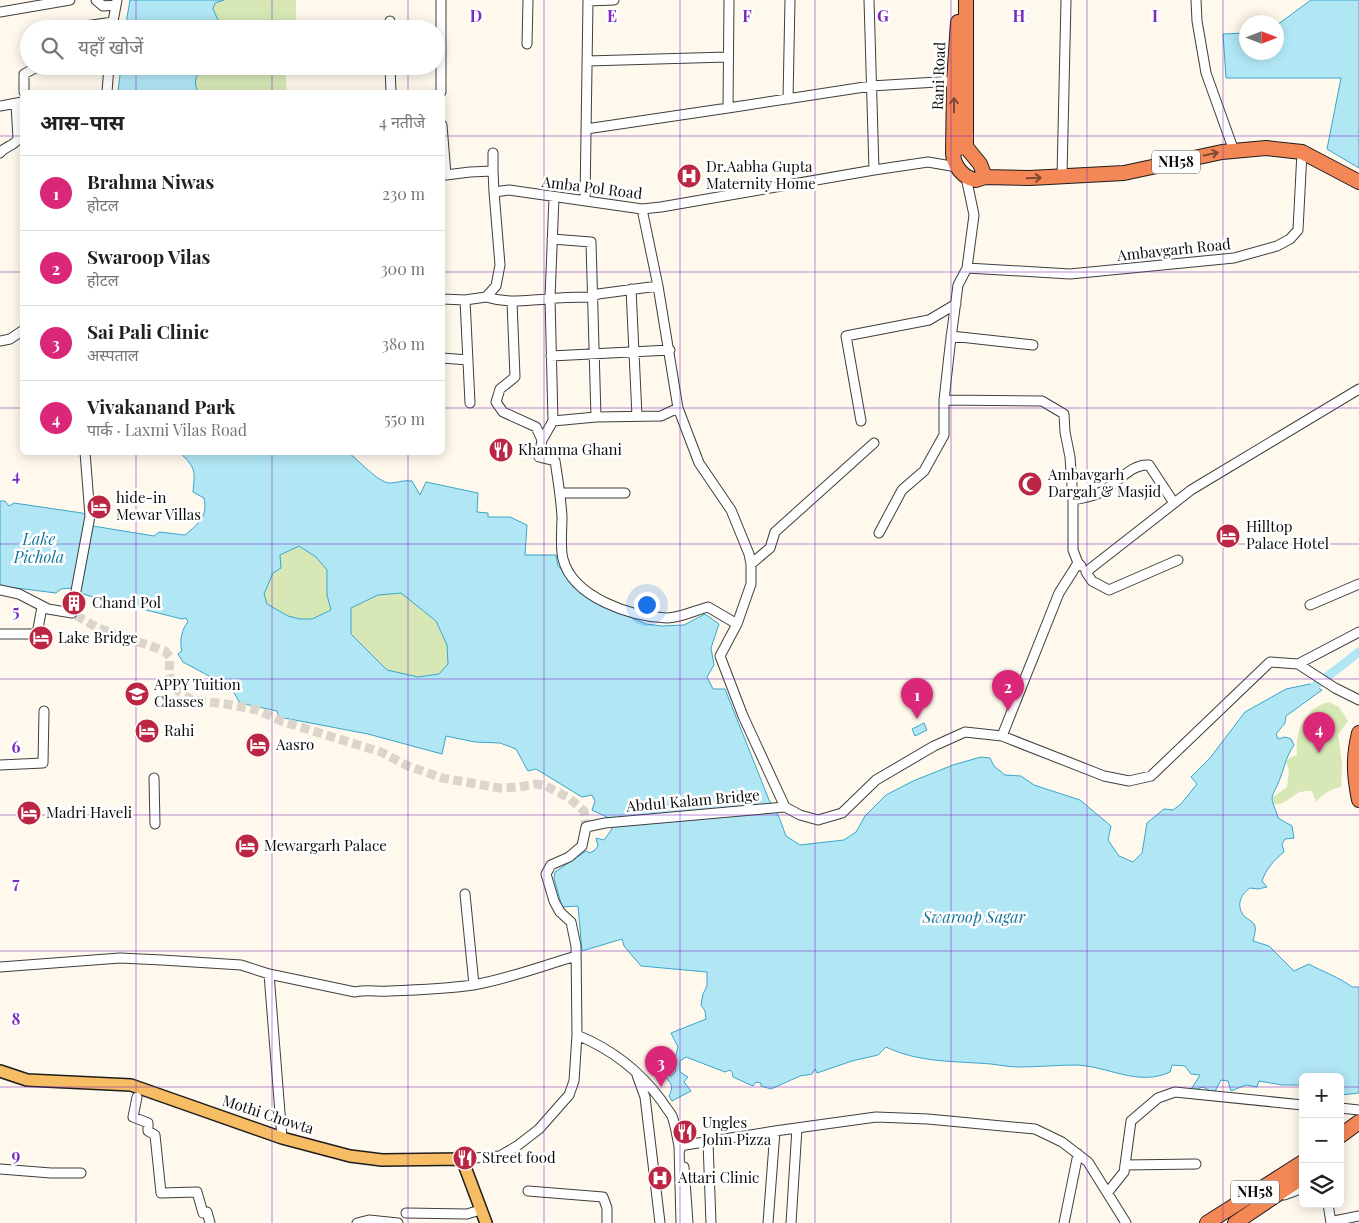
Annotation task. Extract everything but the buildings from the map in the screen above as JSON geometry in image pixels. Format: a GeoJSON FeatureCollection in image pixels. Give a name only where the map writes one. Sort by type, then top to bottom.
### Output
{"type":"FeatureCollection","features":[{"type":"Feature","properties":{"kind":"highway","name":"Rani Road"},"geometry":{"type":"LineString","coordinates":[[957,0],[958,25],[954,81],[959,166]]}},
{"type":"Feature","properties":{"kind":"highway"},"geometry":{"type":"LineString","coordinates":[[966,0],[966,147],[980,164],[985,177]]}},
{"type":"Feature","properties":{"kind":"highway"},"geometry":{"type":"LineString","coordinates":[[959,166],[958,147],[966,147]]}},
{"type":"Feature","properties":{"kind":"highway","name":"NH58"},"geometry":{"type":"LineString","coordinates":[[959,166],[976,180],[985,177],[1124,173],[1222,152],[1266,148],[1302,152],[1359,182]]}},
{"type":"Feature","properties":{"kind":"highway"},"geometry":{"type":"LineString","coordinates":[[1359,733],[1355,750],[1354,774],[1359,800]]}},
{"type":"Feature","properties":{"kind":"highway"},"geometry":{"type":"LineString","coordinates":[[1344,1133],[1359,1122]]}},
{"type":"Feature","properties":{"kind":"highway","name":"NH58"},"geometry":{"type":"LineString","coordinates":[[1207,1223],[1301,1163]]}},
{"type":"Feature","properties":{"kind":"highway","name":"NH58"},"geometry":{"type":"LineString","coordinates":[[1235,1223],[1299,1181]]}},
{"type":"Feature","properties":{"kind":"main road","name":"Mothi Chowta"},"geometry":{"type":"LineString","coordinates":[[0,1071],[27,1080],[130,1085],[282,1138],[350,1156],[382,1160],[462,1159]]}},
{"type":"Feature","properties":{"kind":"main road"},"geometry":{"type":"LineString","coordinates":[[462,1159],[486,1223]]}},
{"type":"Feature","properties":{"kind":"street"},"geometry":{"type":"LineString","coordinates":[[0,12],[70,0]]}},
{"type":"Feature","properties":{"kind":"street"},"geometry":{"type":"LineString","coordinates":[[96,0],[103,6],[117,2],[114,20]]}},
{"type":"Feature","properties":{"kind":"street"},"geometry":{"type":"LineString","coordinates":[[441,0],[441,20]]}},
{"type":"Feature","properties":{"kind":"street"},"geometry":{"type":"LineString","coordinates":[[527,44],[528,0]]}},
{"type":"Feature","properties":{"kind":"street"},"geometry":{"type":"LineString","coordinates":[[585,200],[588,0],[614,0]]}},
{"type":"Feature","properties":{"kind":"street"},"geometry":{"type":"LineString","coordinates":[[728,108],[729,0]]}},
{"type":"Feature","properties":{"kind":"street"},"geometry":{"type":"LineString","coordinates":[[788,99],[790,0]]}},
{"type":"Feature","properties":{"kind":"street"},"geometry":{"type":"LineString","coordinates":[[869,0],[874,170]]}},
{"type":"Feature","properties":{"kind":"street"},"geometry":{"type":"LineString","coordinates":[[1062,176],[1066,0]]}},
{"type":"Feature","properties":{"kind":"street"},"geometry":{"type":"LineString","coordinates":[[1196,0],[1197,21],[1206,73],[1234,151]]}},
{"type":"Feature","properties":{"kind":"street"},"geometry":{"type":"LineString","coordinates":[[587,61],[728,57]]}},
{"type":"Feature","properties":{"kind":"street"},"geometry":{"type":"LineString","coordinates":[[24,75],[24,90]]}},
{"type":"Feature","properties":{"kind":"street"},"geometry":{"type":"LineString","coordinates":[[107,90],[108,75]]}},
{"type":"Feature","properties":{"kind":"street"},"geometry":{"type":"LineString","coordinates":[[390,75],[391,90]]}},
{"type":"Feature","properties":{"kind":"street"},"geometry":{"type":"LineString","coordinates":[[440,75],[440,90]]}},
{"type":"Feature","properties":{"kind":"street"},"geometry":{"type":"LineString","coordinates":[[586,130],[871,86],[954,81]]}},
{"type":"Feature","properties":{"kind":"street"},"geometry":{"type":"LineString","coordinates":[[0,106],[19,103],[18,139],[2,149]]}},
{"type":"Feature","properties":{"kind":"street","name":"Ambavgarh Road"},"geometry":{"type":"LineString","coordinates":[[968,268],[1070,274],[1234,258],[1277,246],[1290,239],[1298,230],[1302,152]]}},
{"type":"Feature","properties":{"kind":"street"},"geometry":{"type":"LineString","coordinates":[[486,297],[496,286],[500,265],[493,153]]}},
{"type":"Feature","properties":{"kind":"street"},"geometry":{"type":"LineString","coordinates":[[445,162],[446,174],[493,171]]}},
{"type":"Feature","properties":{"kind":"street","name":"Amba Pol Road"},"geometry":{"type":"LineString","coordinates":[[494,192],[509,190],[642,209],[928,162],[959,166]]}},
{"type":"Feature","properties":{"kind":"street"},"geometry":{"type":"LineString","coordinates":[[879,533],[902,490],[924,471],[944,435],[944,400],[951,336],[958,285],[968,268],[974,215],[959,166]]}},
{"type":"Feature","properties":{"kind":"street"},"geometry":{"type":"LineString","coordinates":[[554,197],[550,298],[553,421],[542,440],[539,457],[555,460],[561,493],[563,559],[572,577],[586,591],[604,602],[633,613],[669,618],[708,607],[737,624]]}},
{"type":"Feature","properties":{"kind":"street"},"geometry":{"type":"LineString","coordinates":[[642,209],[670,350],[678,408],[699,463],[731,510],[749,554],[751,564],[751,584],[737,624],[720,656],[742,716],[785,807],[800,815],[818,820],[842,813],[876,780],[934,746],[964,732],[1002,736],[1104,776],[1129,781],[1151,776],[1270,662],[1298,664],[1359,632]]}},
{"type":"Feature","properties":{"kind":"street"},"geometry":{"type":"LineString","coordinates":[[552,239],[591,242],[596,417]]}},
{"type":"Feature","properties":{"kind":"street"},"geometry":{"type":"LineString","coordinates":[[445,299],[465,300],[486,297],[512,302],[550,298],[592,297],[598,294],[658,286]]}},
{"type":"Feature","properties":{"kind":"street"},"geometry":{"type":"LineString","coordinates":[[631,289],[637,416]]}},
{"type":"Feature","properties":{"kind":"street"},"geometry":{"type":"LineString","coordinates":[[465,300],[470,403]]}},
{"type":"Feature","properties":{"kind":"street"},"geometry":{"type":"LineString","coordinates":[[512,302],[515,377],[500,389],[496,402],[503,412],[536,427],[542,440]]}},
{"type":"Feature","properties":{"kind":"street"},"geometry":{"type":"LineString","coordinates":[[860,421],[846,336],[929,320],[956,304]]}},
{"type":"Feature","properties":{"kind":"street"},"geometry":{"type":"LineString","coordinates":[[0,341],[10,339],[20,333]]}},
{"type":"Feature","properties":{"kind":"street"},"geometry":{"type":"LineString","coordinates":[[951,336],[1033,346]]}},
{"type":"Feature","properties":{"kind":"street"},"geometry":{"type":"LineString","coordinates":[[551,356],[670,350]]}},
{"type":"Feature","properties":{"kind":"street"},"geometry":{"type":"LineString","coordinates":[[445,358],[468,360]]}},
{"type":"Feature","properties":{"kind":"street"},"geometry":{"type":"LineString","coordinates":[[1086,572],[1191,490],[1359,389]]}},
{"type":"Feature","properties":{"kind":"street"},"geometry":{"type":"LineString","coordinates":[[944,400],[1042,401],[1064,414],[1073,500],[1073,550],[1078,563],[1092,581],[1109,590],[1178,560]]}},
{"type":"Feature","properties":{"kind":"street"},"geometry":{"type":"LineString","coordinates":[[553,421],[596,417],[661,416],[678,408]]}},
{"type":"Feature","properties":{"kind":"street"},"geometry":{"type":"LineString","coordinates":[[751,564],[770,548],[775,532],[874,443]]}},
{"type":"Feature","properties":{"kind":"street"},"geometry":{"type":"LineString","coordinates":[[76,591],[90,512],[85,455]]}},
{"type":"Feature","properties":{"kind":"street"},"geometry":{"type":"LineString","coordinates":[[1073,500],[1100,493],[1122,476],[1143,464],[1149,465],[1174,502]]}},
{"type":"Feature","properties":{"kind":"street"},"geometry":{"type":"LineString","coordinates":[[561,493],[625,493]]}},
{"type":"Feature","properties":{"kind":"street"},"geometry":{"type":"LineString","coordinates":[[1002,736],[1059,593],[1078,563]]}},
{"type":"Feature","properties":{"kind":"street"},"geometry":{"type":"LineString","coordinates":[[1310,605],[1359,584]]}},
{"type":"Feature","properties":{"kind":"street"},"geometry":{"type":"LineString","coordinates":[[0,590],[19,594],[42,607],[72,613]]}},
{"type":"Feature","properties":{"kind":"street"},"geometry":{"type":"LineString","coordinates":[[0,634],[37,634],[42,607]]}},
{"type":"Feature","properties":{"kind":"street"},"geometry":{"type":"LineString","coordinates":[[1298,664],[1335,688],[1359,700]]}},
{"type":"Feature","properties":{"kind":"street"},"geometry":{"type":"LineString","coordinates":[[0,765],[43,763],[44,711]]}},
{"type":"Feature","properties":{"kind":"street"},"geometry":{"type":"LineString","coordinates":[[154,778],[155,824]]}},
{"type":"Feature","properties":{"kind":"street","name":"Abdul Kalam Bridge"},"geometry":{"type":"LineString","coordinates":[[576,956],[571,922],[560,912],[554,901],[546,874],[551,865],[568,857],[582,846],[586,827],[785,807]]}},
{"type":"Feature","properties":{"kind":"street"},"geometry":{"type":"LineString","coordinates":[[465,894],[474,985]]}},
{"type":"Feature","properties":{"kind":"street"},"geometry":{"type":"LineString","coordinates":[[0,967],[120,958],[241,965],[269,974],[355,992],[366,990],[419,990],[474,985],[576,956],[577,1035],[574,1081],[569,1095],[540,1128],[517,1146],[500,1156],[462,1159]]}},
{"type":"Feature","properties":{"kind":"street"},"geometry":{"type":"LineString","coordinates":[[269,974],[282,1138]]}},
{"type":"Feature","properties":{"kind":"street"},"geometry":{"type":"LineString","coordinates":[[577,1035],[594,1042],[619,1057],[635,1070],[656,1093],[672,1116],[684,1166],[688,1223]]}},
{"type":"Feature","properties":{"kind":"street"},"geometry":{"type":"LineString","coordinates":[[635,1070],[645,1097],[660,1223]]}},
{"type":"Feature","properties":{"kind":"street"},"geometry":{"type":"LineString","coordinates":[[1108,1192],[1124,1172],[1131,1121],[1158,1098],[1175,1092],[1299,1105]]}},
{"type":"Feature","properties":{"kind":"street"},"geometry":{"type":"LineString","coordinates":[[137,1097],[133,1117],[148,1124],[148,1131],[156,1134],[161,1194],[198,1192],[203,1213],[207,1212],[210,1223]]}},
{"type":"Feature","properties":{"kind":"street"},"geometry":{"type":"LineString","coordinates":[[1344,1108],[1359,1110]]}},
{"type":"Feature","properties":{"kind":"street"},"geometry":{"type":"LineString","coordinates":[[679,1146],[876,1117],[938,1120],[1035,1129],[1062,1142],[1088,1162],[1126,1223]]}},
{"type":"Feature","properties":{"kind":"street"},"geometry":{"type":"LineString","coordinates":[[790,1223],[797,1128]]}},
{"type":"Feature","properties":{"kind":"street"},"geometry":{"type":"LineString","coordinates":[[768,1223],[774,1131]]}},
{"type":"Feature","properties":{"kind":"street"},"geometry":{"type":"LineString","coordinates":[[708,1142],[711,1223]]}},
{"type":"Feature","properties":{"kind":"street"},"geometry":{"type":"LineString","coordinates":[[679,1146],[681,1223]]}},
{"type":"Feature","properties":{"kind":"street"},"geometry":{"type":"LineString","coordinates":[[1064,1223],[1078,1154]]}},
{"type":"Feature","properties":{"kind":"street"},"geometry":{"type":"LineString","coordinates":[[1125,1166],[1196,1164]]}},
{"type":"Feature","properties":{"kind":"street"},"geometry":{"type":"LineString","coordinates":[[0,1169],[81,1173]]}},
{"type":"Feature","properties":{"kind":"street"},"geometry":{"type":"LineString","coordinates":[[1266,1202],[1299,1190]]}},
{"type":"Feature","properties":{"kind":"street"},"geometry":{"type":"LineString","coordinates":[[528,1191],[602,1197],[606,1208],[606,1223]]}},
{"type":"Feature","properties":{"kind":"street"},"geometry":{"type":"LineString","coordinates":[[1329,1208],[1333,1222]]}},
{"type":"Feature","properties":{"kind":"street"},"geometry":{"type":"LineString","coordinates":[[1333,1208],[1333,1222]]}},
{"type":"Feature","properties":{"kind":"street"},"geometry":{"type":"LineString","coordinates":[[406,1213],[467,1214],[480,1210]]}},
{"type":"Feature","properties":{"kind":"street"},"geometry":{"type":"LineString","coordinates":[[1333,1222],[1359,1216]]}},
{"type":"Feature","properties":{"kind":"street"},"geometry":{"type":"LineString","coordinates":[[357,1223],[369,1220],[398,1223]]}},
{"type":"Feature","properties":{"kind":"green space"},"geometry":{"type":"Polygon","coordinates":[[[224,0],[296,0],[296,20],[218,20],[213,9],[215,3],[224,0]]]}},
{"type":"Feature","properties":{"kind":"green space"},"geometry":{"type":"Polygon","coordinates":[[[198,75],[286,75],[287,90],[197,90],[195,81],[198,75]]]}},
{"type":"Feature","properties":{"kind":"green space"},"geometry":{"type":"Polygon","coordinates":[[[299,546],[316,557],[327,570],[327,595],[331,610],[312,619],[288,616],[267,604],[264,594],[280,555],[299,546]]]}},
{"type":"Feature","properties":{"kind":"green space"},"geometry":{"type":"Polygon","coordinates":[[[401,593],[436,621],[447,645],[448,664],[439,674],[418,677],[387,670],[351,634],[350,608],[378,595],[401,593]]]}},
{"type":"Feature","properties":{"kind":"green space"},"geometry":{"type":"Polygon","coordinates":[[[1329,702],[1339,707],[1348,721],[1338,735],[1342,763],[1341,787],[1327,792],[1316,802],[1312,791],[1308,791],[1299,792],[1283,803],[1274,804],[1272,798],[1287,787],[1289,770],[1286,762],[1289,758],[1297,755],[1298,738],[1303,722],[1313,710],[1329,702]]]}},
{"type":"Feature","properties":{"kind":"water"},"geometry":{"type":"Polygon","coordinates":[[[130,0],[224,0],[215,3],[213,9],[218,20],[127,20],[130,0]]]}},
{"type":"Feature","properties":{"kind":"water"},"geometry":{"type":"Polygon","coordinates":[[[1311,0],[1359,0],[1359,168],[1327,149],[1341,78],[1226,78],[1223,34],[1239,33],[1239,60],[1284,60],[1284,20],[1311,0]]]}},
{"type":"Feature","properties":{"kind":"water"},"geometry":{"type":"Polygon","coordinates":[[[120,75],[198,75],[196,79],[197,90],[118,90],[120,75]]]}},
{"type":"Feature","properties":{"kind":"water","name":"Swaroop Sagar"},"geometry":{"type":"Polygon","coordinates":[[[182,455],[351,455],[384,482],[412,481],[420,495],[426,482],[478,493],[477,512],[488,513],[488,517],[510,517],[527,525],[525,555],[556,555],[558,566],[592,597],[612,610],[646,624],[662,626],[684,625],[705,614],[719,624],[711,648],[714,665],[707,677],[713,689],[725,689],[769,800],[779,817],[786,836],[800,845],[844,840],[856,832],[865,816],[886,795],[913,781],[953,765],[981,757],[990,758],[994,766],[1005,775],[1021,776],[1034,785],[1080,800],[1111,826],[1108,840],[1119,856],[1133,862],[1142,853],[1147,823],[1164,809],[1173,810],[1181,804],[1197,784],[1191,777],[1210,758],[1245,712],[1286,689],[1310,684],[1322,690],[1286,716],[1285,723],[1276,734],[1278,739],[1285,737],[1291,739],[1294,745],[1287,758],[1272,800],[1278,818],[1292,826],[1294,838],[1285,839],[1282,844],[1284,852],[1266,873],[1262,881],[1267,887],[1250,888],[1240,901],[1240,908],[1244,916],[1255,926],[1253,941],[1269,946],[1294,971],[1309,964],[1352,987],[1359,987],[1359,1093],[1344,1095],[1344,1073],[1299,1073],[1299,1085],[1282,1085],[1259,1081],[1257,1087],[1246,1085],[1231,1091],[1228,1081],[1221,1080],[1214,1093],[1203,1087],[1190,1091],[1200,1075],[1191,1074],[1185,1066],[1172,1065],[1170,1072],[1158,1076],[1135,1077],[1088,1066],[1015,1067],[924,1059],[886,1047],[878,1055],[852,1061],[817,1073],[815,1069],[812,1074],[800,1076],[771,1089],[761,1086],[761,1083],[756,1082],[753,1086],[733,1077],[730,1070],[725,1072],[686,1057],[680,1061],[680,1072],[688,1077],[684,1082],[691,1091],[672,1101],[669,1096],[672,1088],[664,1072],[671,1076],[676,1071],[673,1065],[678,1047],[671,1033],[706,1019],[705,1011],[701,1005],[707,986],[707,972],[641,966],[624,946],[622,939],[582,951],[578,906],[562,907],[554,878],[555,872],[586,851],[590,853],[595,850],[598,846],[596,838],[604,840],[612,829],[611,819],[592,810],[595,801],[592,795],[582,797],[536,769],[528,771],[516,749],[500,743],[475,742],[446,736],[442,754],[368,734],[279,717],[277,711],[240,703],[231,688],[183,662],[178,654],[182,651],[182,635],[188,622],[186,618],[182,619],[126,605],[122,601],[109,602],[80,593],[93,526],[154,536],[159,532],[185,535],[198,523],[205,510],[205,505],[204,498],[193,492],[192,466],[182,455]],[[299,546],[280,555],[281,568],[273,573],[264,594],[267,604],[288,616],[300,619],[312,619],[331,610],[327,595],[327,570],[316,557],[299,546]],[[401,593],[378,595],[351,608],[351,634],[387,670],[418,677],[439,674],[448,664],[447,645],[436,621],[401,593]]]}},
{"type":"Feature","properties":{"kind":"water","name":"Lake Pichola"},"geometry":{"type":"Polygon","coordinates":[[[0,501],[5,501],[9,506],[14,503],[86,515],[72,588],[61,589],[56,593],[0,586],[0,501]]]}},
{"type":"Feature","properties":{"kind":"water"},"geometry":{"type":"Polygon","coordinates":[[[924,723],[927,730],[915,736],[912,729],[924,723]]]}},
{"type":"Feature","properties":{"kind":"waterway"},"geometry":{"type":"LineString","coordinates":[[1315,686],[1359,652]]}},
{"type":"Feature","properties":{"kind":"tunnel"},"geometry":{"type":"LineString","coordinates":[[76,591],[72,613],[98,628],[165,651],[170,657],[169,674],[172,683],[178,691],[192,700],[257,710],[281,721],[381,752],[408,766],[442,778],[500,788],[535,784],[546,786],[569,798],[584,811],[586,827]]}},
{"type":"Feature","properties":{"kind":"place","name":"Dr.Aabha Gupta Maternity Home"},"geometry":{"type":"Point","coordinates":[689,176]}},
{"type":"Feature","properties":{"kind":"place","name":"Khamma Ghani"},"geometry":{"type":"Point","coordinates":[501,450]}},
{"type":"Feature","properties":{"kind":"place","name":"Ambavgarh Dargah & Masjid"},"geometry":{"type":"Point","coordinates":[1030,484]}},
{"type":"Feature","properties":{"kind":"place","name":"hide-in Mewar Villas"},"geometry":{"type":"Point","coordinates":[99,507]}},
{"type":"Feature","properties":{"kind":"place","name":"Hilltop Palace Hotel"},"geometry":{"type":"Point","coordinates":[1228,536]}},
{"type":"Feature","properties":{"kind":"place","name":"Chand Pol"},"geometry":{"type":"Point","coordinates":[74,603]}},
{"type":"Feature","properties":{"kind":"place","name":"Lake Bridge"},"geometry":{"type":"Point","coordinates":[41,638]}},
{"type":"Feature","properties":{"kind":"place","name":"APPY Tuition Classes"},"geometry":{"type":"Point","coordinates":[137,694]}},
{"type":"Feature","properties":{"kind":"place","name":"Swaroop Vilas"},"geometry":{"type":"Point","coordinates":[1008,711]}},
{"type":"Feature","properties":{"kind":"place","name":"Brahma Niwas"},"geometry":{"type":"Point","coordinates":[917,719]}},
{"type":"Feature","properties":{"kind":"place","name":"Rahi"},"geometry":{"type":"Point","coordinates":[147,731]}},
{"type":"Feature","properties":{"kind":"place","name":"Aasro"},"geometry":{"type":"Point","coordinates":[258,745]}},
{"type":"Feature","properties":{"kind":"place","name":"Vivakanand Park"},"geometry":{"type":"Point","coordinates":[1319,753]}},
{"type":"Feature","properties":{"kind":"place","name":"Madri Haveli"},"geometry":{"type":"Point","coordinates":[29,813]}},
{"type":"Feature","properties":{"kind":"place","name":"Mewargarh Palace"},"geometry":{"type":"Point","coordinates":[247,846]}},
{"type":"Feature","properties":{"kind":"place","name":"Sai Pali Clinic"},"geometry":{"type":"Point","coordinates":[661,1087]}},
{"type":"Feature","properties":{"kind":"place","name":"Ungles John Pizza"},"geometry":{"type":"Point","coordinates":[685,1132]}},
{"type":"Feature","properties":{"kind":"place","name":"Street food"},"geometry":{"type":"Point","coordinates":[465,1158]}},
{"type":"Feature","properties":{"kind":"place","name":"Attari Clinic"},"geometry":{"type":"Point","coordinates":[660,1178]}}]}
